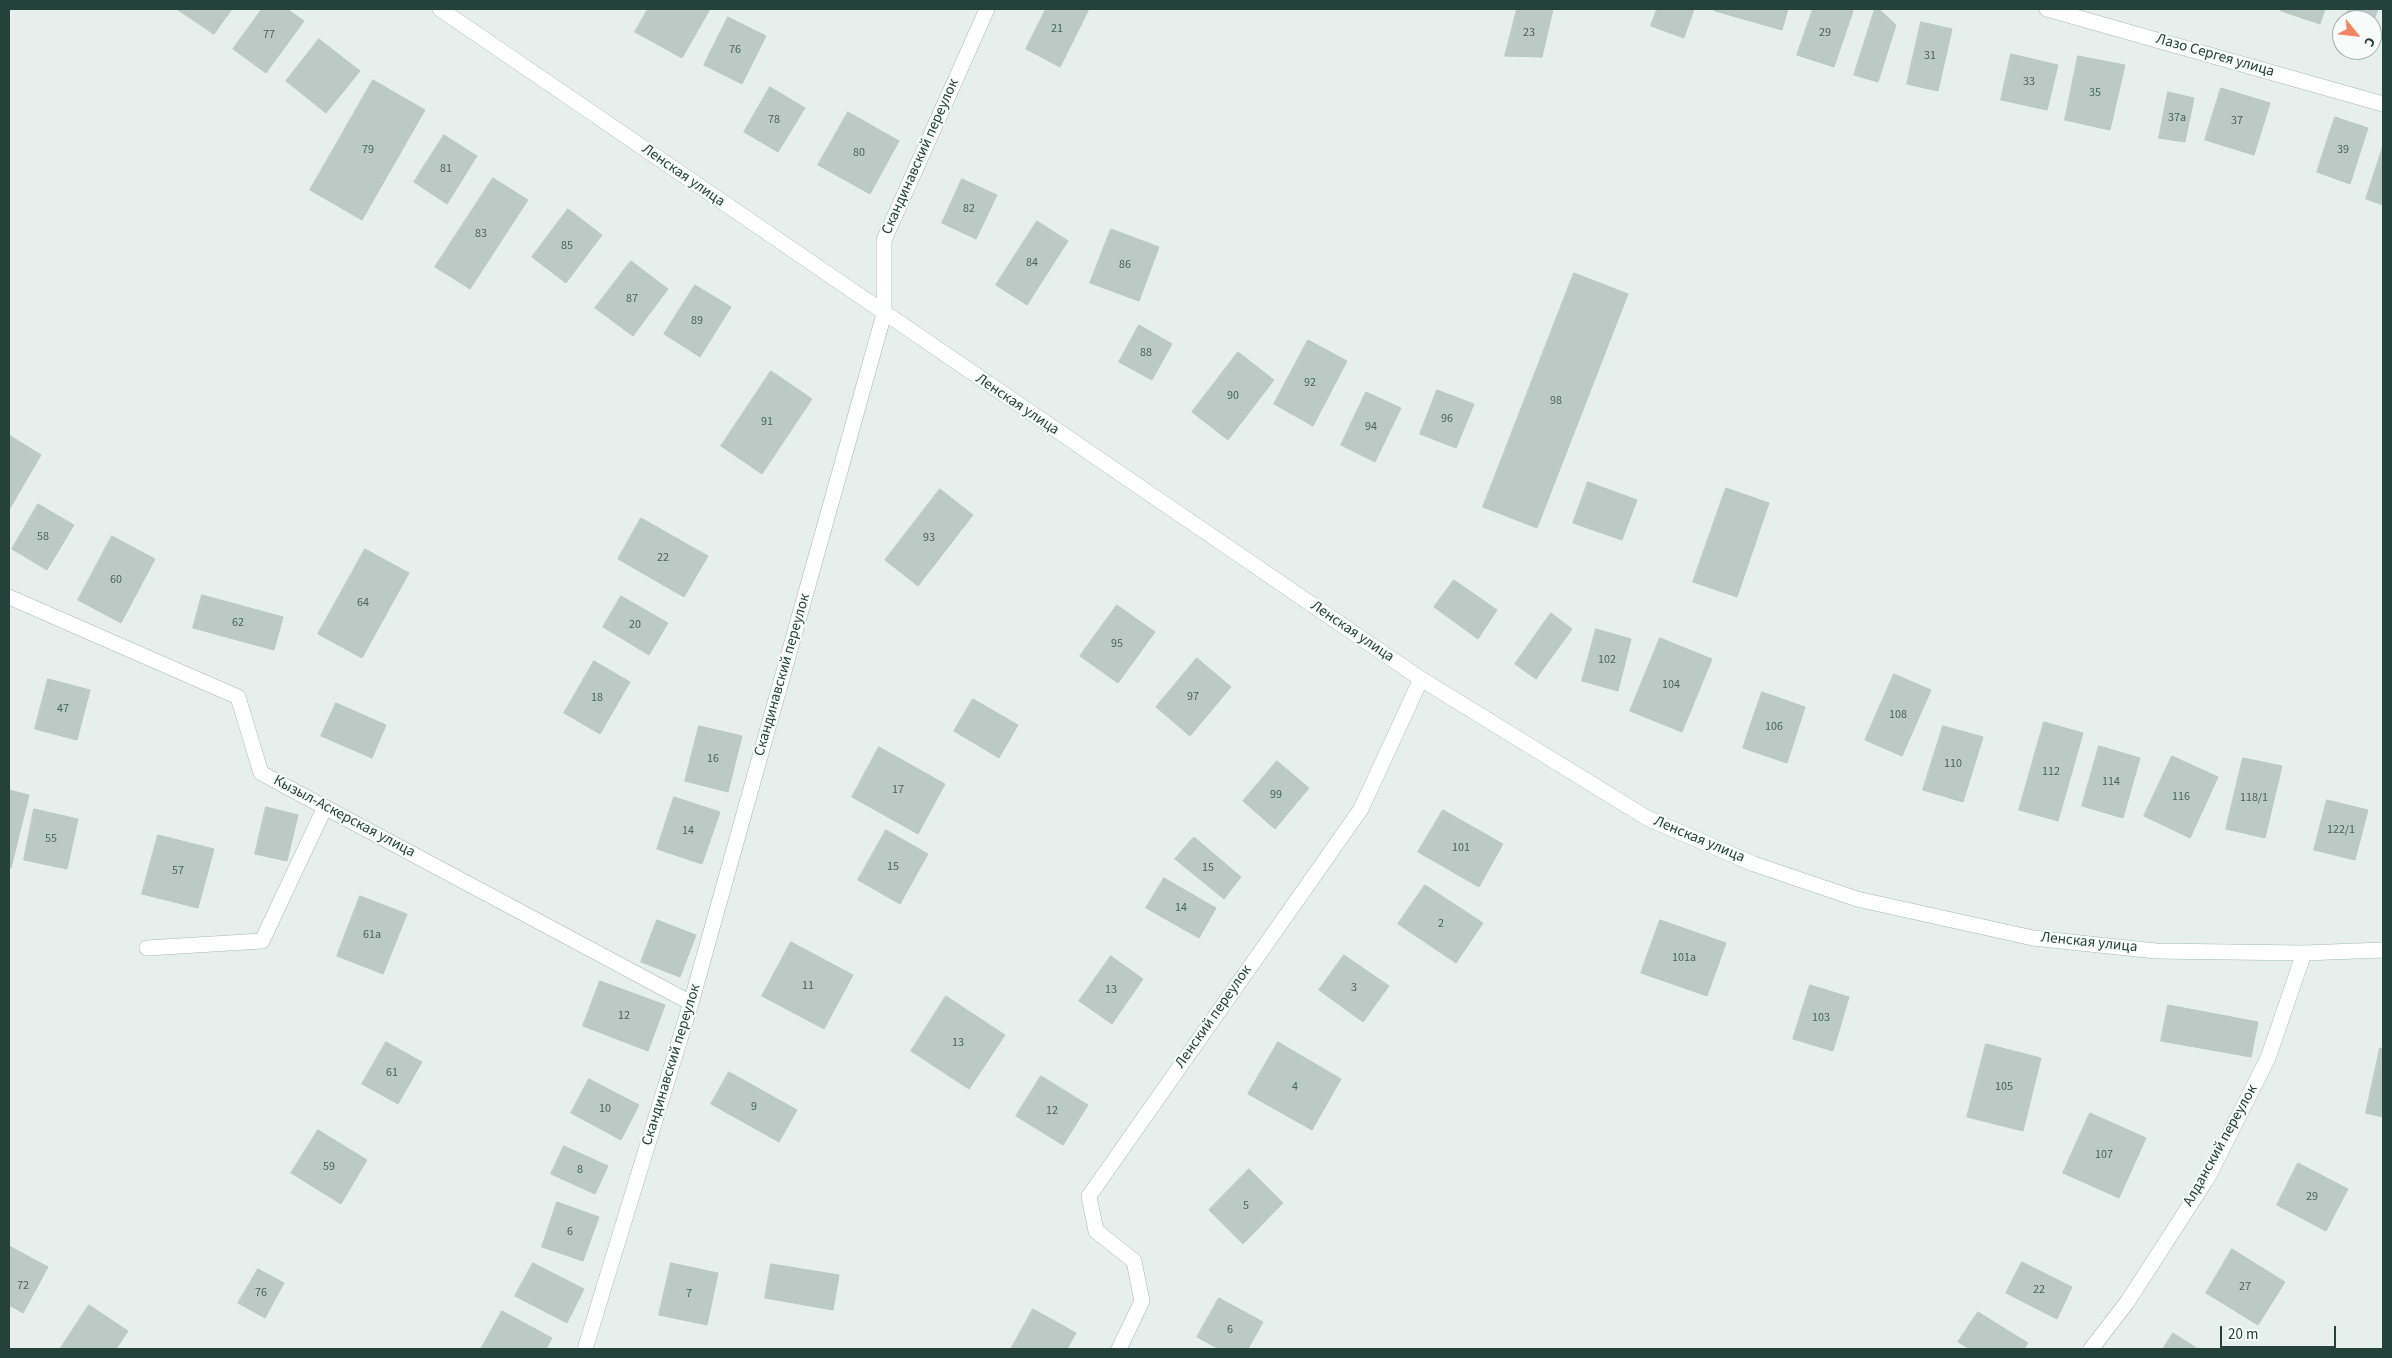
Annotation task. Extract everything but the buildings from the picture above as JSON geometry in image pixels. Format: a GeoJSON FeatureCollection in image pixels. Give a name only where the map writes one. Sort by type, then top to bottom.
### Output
{"type":"FeatureCollection","features":[{"type":"Feature","properties":{"kind":"street","name":"Ленская улица"},"geometry":{"type":"LineString","coordinates":[[440,9],[1421,679],[1647,818],[1754,864],[1857,899],[2033,938],[2156,951],[2304,954],[2383,950]]}},
{"type":"Feature","properties":{"kind":"street","name":"Скандинавский переулок"},"geometry":{"type":"LineString","coordinates":[[585,1349],[691,1003],[884,314],[884,240],[987,9]]}},
{"type":"Feature","properties":{"kind":"street","name":"Лазо Сергея улица"},"geometry":{"type":"LineString","coordinates":[[2047,9],[2383,104]]}},
{"type":"Feature","properties":{"kind":"street","name":"Кызыл-Аскерская улица"},"geometry":{"type":"LineString","coordinates":[[9,597],[238,698],[261,773],[691,1003]]}},
{"type":"Feature","properties":{"kind":"street","name":"Ленский переулок"},"geometry":{"type":"LineString","coordinates":[[1119,1349],[1142,1301],[1136,1269],[1134,1261],[1096,1231],[1089,1196],[1361,808],[1421,679]]}},
{"type":"Feature","properties":{"kind":"street"},"geometry":{"type":"LineString","coordinates":[[147,948],[262,941],[325,807]]}},
{"type":"Feature","properties":{"kind":"street","name":"Алданский переулок"},"geometry":{"type":"LineString","coordinates":[[2091,1349],[2128,1301],[2208,1177],[2268,1058],[2304,954]]}}]}
